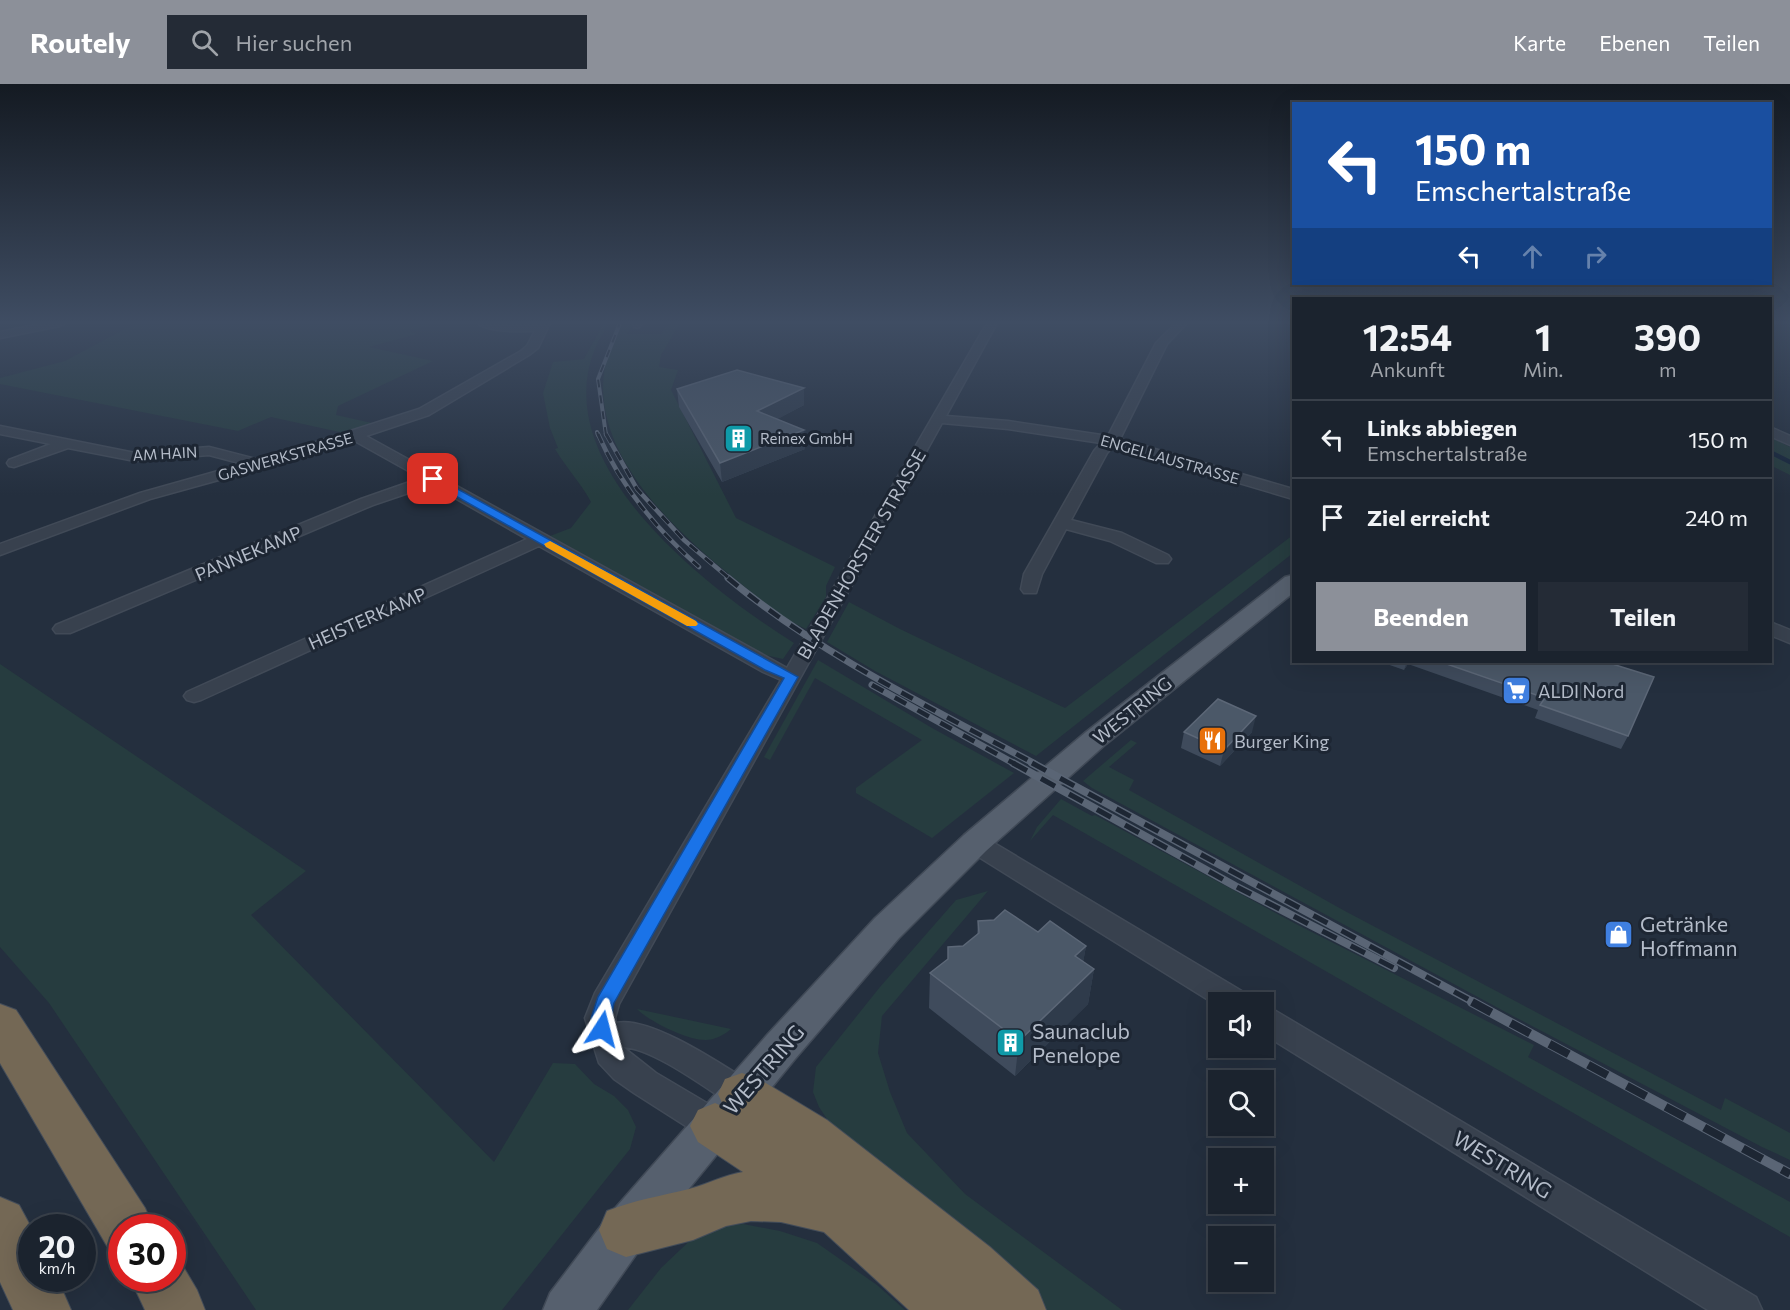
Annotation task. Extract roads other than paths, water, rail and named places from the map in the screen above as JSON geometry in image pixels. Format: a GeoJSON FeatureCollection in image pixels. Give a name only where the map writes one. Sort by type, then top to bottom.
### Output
{"type":"FeatureCollection","features":[{"type":"Feature","properties":{"kind":"highway"},"geometry":{"type":"LineString","coordinates":[[0,1023],[118,1214]]}},
{"type":"Feature","properties":{"kind":"highway"},"geometry":{"type":"LineString","coordinates":[[728,1110],[761,1155],[838,1210],[951,1310]]}},
{"type":"Feature","properties":{"kind":"highway"},"geometry":{"type":"LineString","coordinates":[[728,1110],[809,1136],[971,1266],[1018,1310]]}},
{"type":"Feature","properties":{"kind":"highway"},"geometry":{"type":"LineString","coordinates":[[626,1230],[693,1214],[723,1201],[750,1196],[781,1197],[838,1210]]}},
{"type":"Feature","properties":{"kind":"highway"},"geometry":{"type":"LineString","coordinates":[[0,1224],[43,1310]]}},
{"type":"Feature","properties":{"kind":"highway"},"geometry":{"type":"LineString","coordinates":[[166,1292],[177,1310]]}},
{"type":"Feature","properties":{"kind":"main road","name":"WESTRING"},"geometry":{"type":"LineString","coordinates":[[567,1310],[626,1230],[887,928],[975,843],[1131,709],[1292,583]]}},
{"type":"Feature","properties":{"kind":"street","name":"GASWERKSTRASSE"},"geometry":{"type":"LineString","coordinates":[[0,550],[145,496],[356,436],[437,406],[480,380]]}},
{"type":"Feature","properties":{"kind":"street","name":"BLADENHORSTER STRASSE"},"geometry":{"type":"LineString","coordinates":[[728,1110],[625,1069],[610,1054],[607,1038],[602,1029],[600,1018],[605,1002],[959,380]]}},
{"type":"Feature","properties":{"kind":"street"},"geometry":{"type":"LineString","coordinates":[[1030,589],[1034,574],[1101,451],[1117,434],[1144,380]]}},
{"type":"Feature","properties":{"kind":"street","name":"ENGELLAUSTRASSE"},"geometry":{"type":"LineString","coordinates":[[937,419],[1008,425],[1110,440],[1292,494]]}},
{"type":"Feature","properties":{"kind":"street","name":"AM HAIN"},"geometry":{"type":"LineString","coordinates":[[0,430],[135,457],[209,451],[260,464]]}},
{"type":"Feature","properties":{"kind":"street"},"geometry":{"type":"LineString","coordinates":[[1772,432],[1790,441]]}},
{"type":"Feature","properties":{"kind":"street"},"geometry":{"type":"LineString","coordinates":[[356,436],[770,668],[792,677]]}},
{"type":"Feature","properties":{"kind":"street"},"geometry":{"type":"LineString","coordinates":[[14,464],[68,443]]}},
{"type":"Feature","properties":{"kind":"street","name":"PANNEKAMP"},"geometry":{"type":"LineString","coordinates":[[63,629],[367,502],[433,479]]}},
{"type":"Feature","properties":{"kind":"street"},"geometry":{"type":"LineString","coordinates":[[1062,523],[1116,537],[1162,559]]}},
{"type":"Feature","properties":{"kind":"street","name":"HEISTERKAMP"},"geometry":{"type":"LineString","coordinates":[[194,696],[540,539]]}},
{"type":"Feature","properties":{"kind":"street"},"geometry":{"type":"LineString","coordinates":[[1772,629],[1790,637]]}},
{"type":"Feature","properties":{"kind":"street"},"geometry":{"type":"LineString","coordinates":[[975,843],[1219,992]]}},
{"type":"Feature","properties":{"kind":"street","name":"WESTRING"},"geometry":{"type":"LineString","coordinates":[[1274,1026],[1743,1310]]}},
{"type":"Feature","properties":{"kind":"street"},"geometry":{"type":"LineString","coordinates":[[607,1038],[625,1034],[647,1041],[687,1061],[728,1110]]}},
{"type":"Feature","properties":{"kind":"waterway"},"geometry":{"type":"LineString","coordinates":[[1772,453],[1790,462]]}},
{"type":"Feature","properties":{"kind":"railway"},"geometry":{"type":"LineString","coordinates":[[598,380],[606,435]]}},
{"type":"Feature","properties":{"kind":"railway"},"geometry":{"type":"LineString","coordinates":[[598,434],[617,472],[641,506],[668,538],[699,567]]}},
{"type":"Feature","properties":{"kind":"railway"},"geometry":{"type":"LineString","coordinates":[[606,434],[637,489],[684,540],[730,579]]}},
{"type":"Feature","properties":{"kind":"railway"},"geometry":{"type":"LineString","coordinates":[[728,578],[763,606],[838,655],[916,701],[1035,764]]}},
{"type":"Feature","properties":{"kind":"railway"},"geometry":{"type":"LineString","coordinates":[[872,685],[1015,764]]}},
{"type":"Feature","properties":{"kind":"railway"},"geometry":{"type":"LineString","coordinates":[[1013,763],[1235,886],[1394,968]]}},
{"type":"Feature","properties":{"kind":"railway"},"geometry":{"type":"LineString","coordinates":[[1032,763],[1475,1003]]}},
{"type":"Feature","properties":{"kind":"railway"},"geometry":{"type":"LineString","coordinates":[[1472,1002],[1790,1174]]}},
{"type":"Feature","properties":{"kind":"place","name":"Reinex GmbH"},"geometry":{"type":"Point","coordinates":[739,438]}},
{"type":"Feature","properties":{"kind":"place","name":"ALDI Nord"},"geometry":{"type":"Point","coordinates":[1517,691]}},
{"type":"Feature","properties":{"kind":"place","name":"Burger King"},"geometry":{"type":"Point","coordinates":[1213,741]}},
{"type":"Feature","properties":{"kind":"place","name":"Getränke Hoffmann"},"geometry":{"type":"Point","coordinates":[1619,935]}},
{"type":"Feature","properties":{"kind":"place","name":"Saunaclub Penelope"},"geometry":{"type":"Point","coordinates":[1011,1042]}}]}
